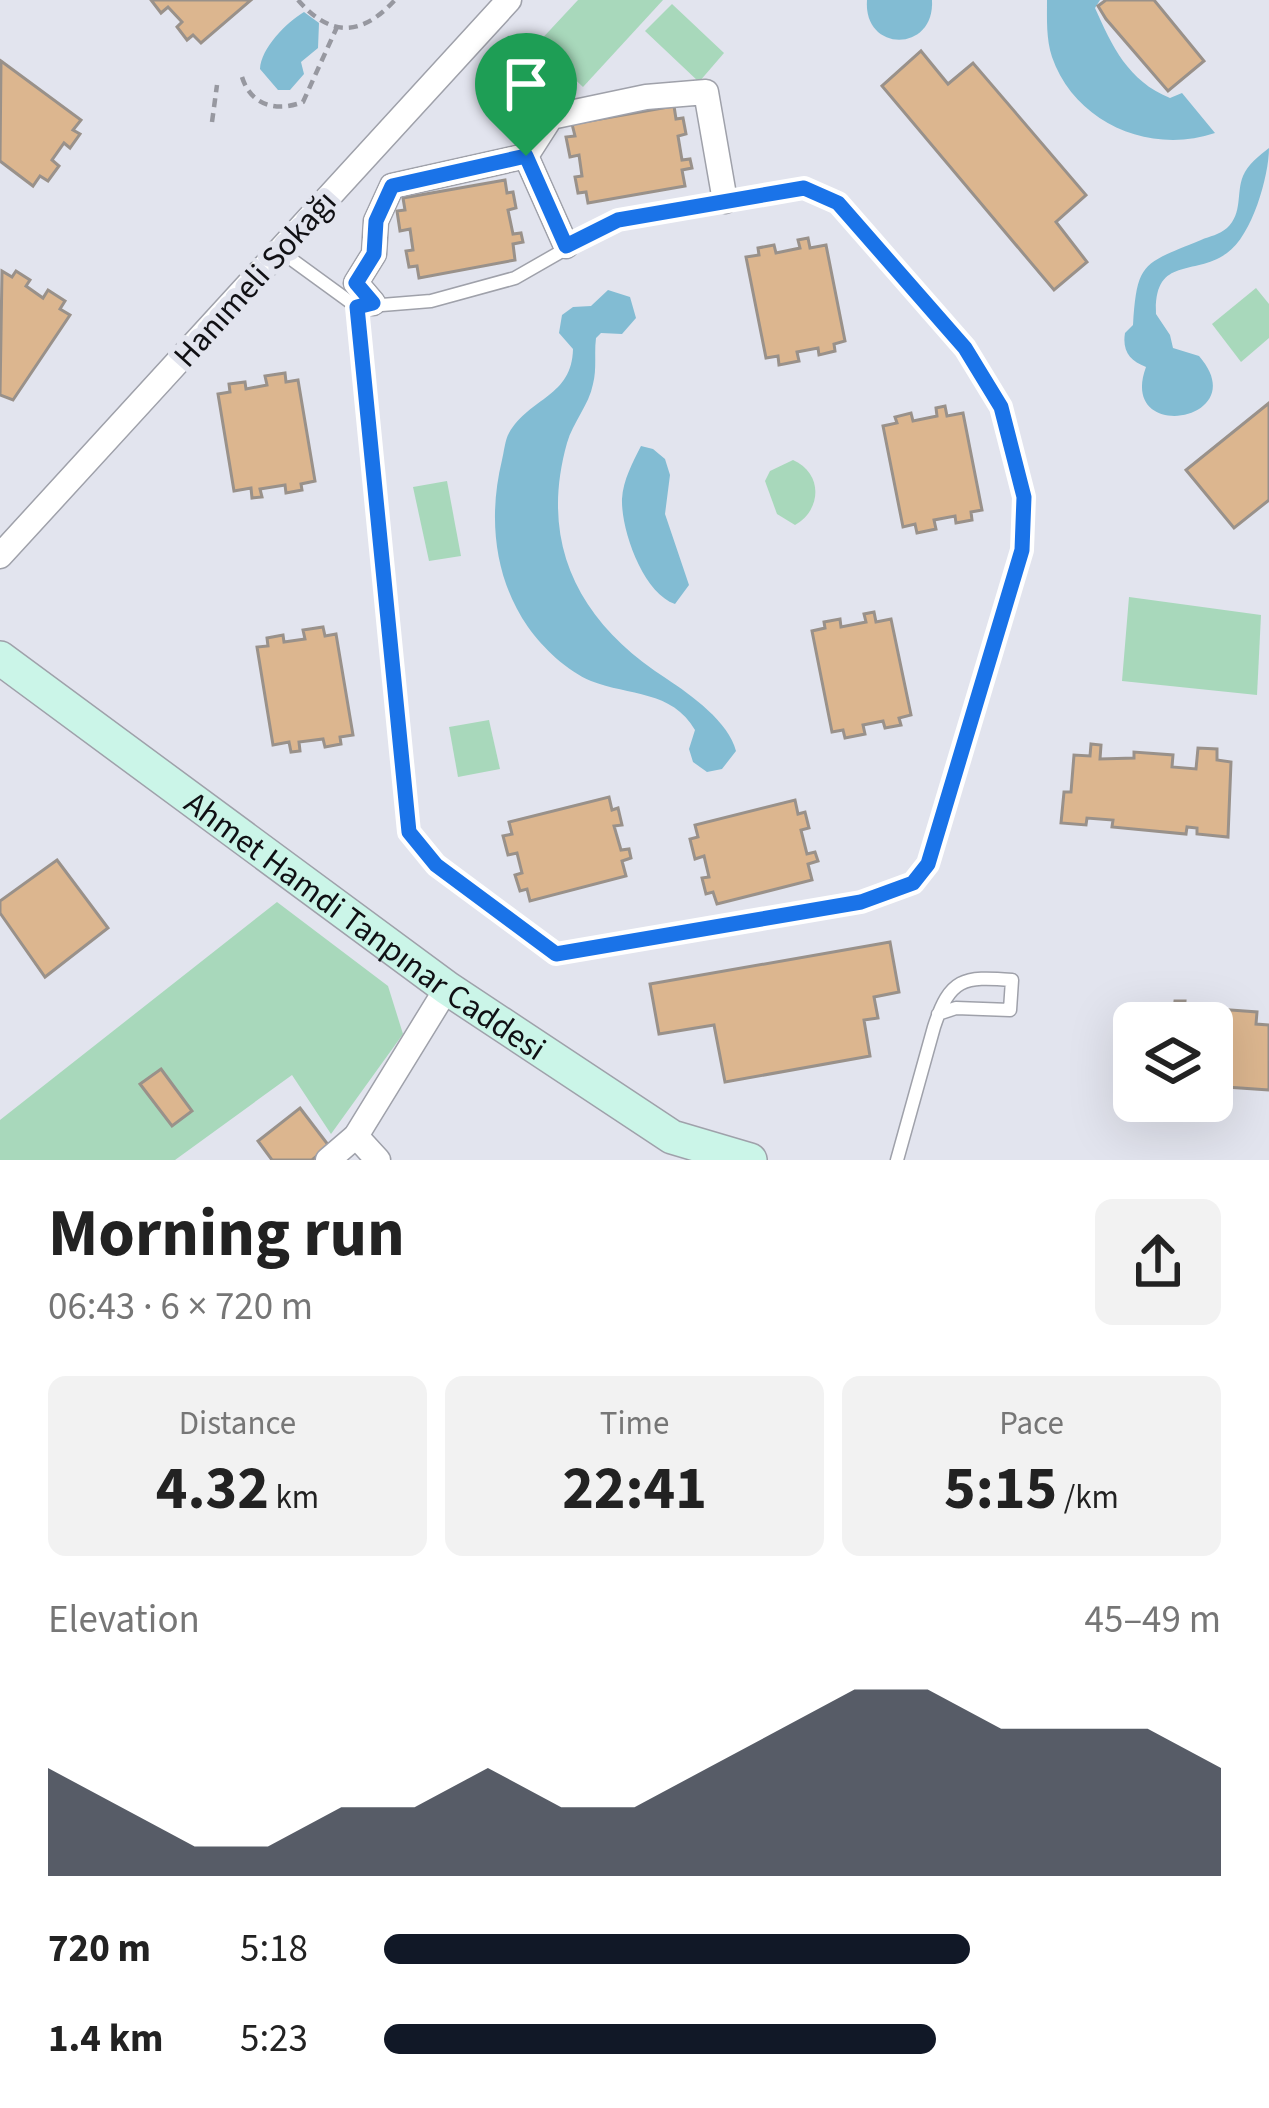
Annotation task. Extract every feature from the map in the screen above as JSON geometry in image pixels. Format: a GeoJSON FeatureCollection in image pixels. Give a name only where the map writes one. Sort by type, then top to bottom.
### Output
{"type":"FeatureCollection","features":[{"type":"Feature","properties":{"kind":"street","name":"Hanımeli Sokağı"},"geometry":{"type":"LineString","coordinates":[[0,556],[509,0]]}},
{"type":"Feature","properties":{"kind":"street"},"geometry":{"type":"LineString","coordinates":[[365,305],[356,283],[374,254],[376,221],[392,186],[526,156],[551,118],[646,98],[706,92],[725,201]]}},
{"type":"Feature","properties":{"kind":"street"},"geometry":{"type":"LineString","coordinates":[[526,156],[566,246]]}},
{"type":"Feature","properties":{"kind":"street","name":"Ahmet Hamdi Tanpınar Caddesi"},"geometry":{"type":"LineString","coordinates":[[0,658],[447,988],[672,1137],[750,1160]]}},
{"type":"Feature","properties":{"kind":"street"},"geometry":{"type":"LineString","coordinates":[[328,1160],[356,1136],[447,988]]}},
{"type":"Feature","properties":{"kind":"street"},"geometry":{"type":"LineString","coordinates":[[356,1136],[378,1160]]}},
{"type":"Feature","properties":{"kind":"lane"},"geometry":{"type":"LineString","coordinates":[[280,251],[365,305],[431,301],[514,278],[618,220],[804,188],[838,203],[965,348],[1001,407],[1024,497],[1022,550],[928,864],[913,883],[861,902],[556,954],[436,865],[409,832],[365,305]]}},
{"type":"Feature","properties":{"kind":"lane"},"geometry":{"type":"LineString","coordinates":[[897,1160],[938,1014],[948,992],[967,978],[1012,980],[1010,1010],[956,1008],[938,1014]]}},
{"type":"Feature","properties":{"kind":"path"},"geometry":{"type":"LineString","coordinates":[[298,0],[321,23],[337,27],[360,27],[395,0]]}},
{"type":"Feature","properties":{"kind":"path"},"geometry":{"type":"LineString","coordinates":[[242,77],[246,90],[267,106],[303,102],[337,27]]}},
{"type":"Feature","properties":{"kind":"path"},"geometry":{"type":"LineString","coordinates":[[212,122],[217,85]]}},
{"type":"Feature","properties":{"kind":"green space"},"geometry":{"type":"Polygon","coordinates":[[[578,0],[663,0],[583,87],[537,44],[578,0]]]}},
{"type":"Feature","properties":{"kind":"green space"},"geometry":{"type":"Polygon","coordinates":[[[672,4],[724,53],[699,82],[645,31],[672,4]]]}},
{"type":"Feature","properties":{"kind":"green space"},"geometry":{"type":"Polygon","coordinates":[[[1256,288],[1269,304],[1269,338],[1241,362],[1212,324],[1256,288]]]}},
{"type":"Feature","properties":{"kind":"green space"},"geometry":{"type":"Polygon","coordinates":[[[793,460],[810,474],[815,492],[810,510],[795,525],[777,514],[765,481],[770,471],[793,460]]]}},
{"type":"Feature","properties":{"kind":"green space"},"geometry":{"type":"Polygon","coordinates":[[[447,481],[461,556],[429,561],[413,487],[447,481]]]}},
{"type":"Feature","properties":{"kind":"green space"},"geometry":{"type":"Polygon","coordinates":[[[1129,597],[1261,615],[1257,695],[1122,681],[1129,597]]]}},
{"type":"Feature","properties":{"kind":"green space"},"geometry":{"type":"Polygon","coordinates":[[[489,720],[500,769],[458,777],[449,727],[489,720]]]}},
{"type":"Feature","properties":{"kind":"green space"},"geometry":{"type":"Polygon","coordinates":[[[277,902],[388,986],[403,1034],[331,1134],[292,1075],[175,1160],[0,1160],[0,1120],[277,902]]]}},
{"type":"Feature","properties":{"kind":"water"},"geometry":{"type":"Polygon","coordinates":[[[867,0],[932,0],[930,17],[912,37],[887,37],[876,30],[867,0]]]}},
{"type":"Feature","properties":{"kind":"water"},"geometry":{"type":"Polygon","coordinates":[[[1047,0],[1100,0],[1095,8],[1132,72],[1170,98],[1182,93],[1215,133],[1165,140],[1118,128],[1097,116],[1078,100],[1052,57],[1047,0]]]}},
{"type":"Feature","properties":{"kind":"water"},"geometry":{"type":"Polygon","coordinates":[[[304,12],[319,23],[318,48],[301,62],[304,74],[290,90],[278,90],[260,69],[261,61],[276,37],[304,12]]]}},
{"type":"Feature","properties":{"kind":"water"},"geometry":{"type":"Polygon","coordinates":[[[1269,148],[1257,205],[1236,245],[1214,260],[1169,275],[1157,295],[1156,314],[1173,348],[1199,356],[1212,378],[1211,396],[1200,409],[1165,415],[1150,407],[1142,392],[1146,367],[1132,358],[1125,345],[1141,276],[1155,261],[1227,228],[1235,216],[1245,172],[1269,148]]]}},
{"type":"Feature","properties":{"kind":"water"},"geometry":{"type":"Polygon","coordinates":[[[608,290],[630,297],[636,318],[622,334],[601,333],[596,338],[593,384],[567,443],[559,480],[563,548],[574,579],[611,633],[698,701],[726,730],[736,751],[722,769],[707,772],[693,762],[689,749],[695,730],[674,708],[649,696],[591,681],[556,658],[528,627],[501,568],[495,503],[508,436],[566,377],[573,349],[559,333],[562,315],[573,307],[591,306],[608,290]]]}},
{"type":"Feature","properties":{"kind":"water"},"geometry":{"type":"Polygon","coordinates":[[[641,446],[665,459],[670,475],[665,514],[689,585],[675,604],[663,598],[644,574],[625,527],[623,492],[641,446]]]}},
{"type":"Feature","properties":{"kind":"building"},"geometry":{"type":"Polygon","coordinates":[[[151,0],[251,0],[201,43],[193,35],[187,40],[177,27],[182,22],[168,7],[161,13],[151,0]]]}},
{"type":"Feature","properties":{"kind":"building"},"geometry":{"type":"Polygon","coordinates":[[[1106,0],[1154,0],[1204,61],[1168,91],[1106,19],[1098,6],[1106,0]]]}},
{"type":"Feature","properties":{"kind":"building"},"geometry":{"type":"Polygon","coordinates":[[[921,51],[948,84],[973,63],[1086,195],[1056,222],[1087,262],[1054,290],[882,86],[921,51]]]}},
{"type":"Feature","properties":{"kind":"building"},"geometry":{"type":"Polygon","coordinates":[[[1,61],[81,120],[73,130],[80,134],[70,148],[64,143],[52,160],[59,166],[48,181],[40,176],[33,186],[0,161],[1,61]]]}},
{"type":"Feature","properties":{"kind":"building"},"geometry":{"type":"Polygon","coordinates":[[[520,73],[544,96],[511,131],[487,107],[520,73]]]}},
{"type":"Feature","properties":{"kind":"building"},"geometry":{"type":"Polygon","coordinates":[[[674,106],[686,134],[678,136],[682,160],[690,159],[692,168],[682,170],[685,186],[588,203],[586,192],[578,193],[575,177],[582,176],[579,155],[570,157],[566,137],[575,136],[572,124],[674,106]]]}},
{"type":"Feature","properties":{"kind":"building"},"geometry":{"type":"Polygon","coordinates":[[[505,180],[516,208],[508,210],[513,234],[521,233],[523,242],[513,244],[515,260],[419,278],[417,266],[409,267],[406,251],[413,250],[410,229],[400,231],[397,211],[405,210],[403,198],[505,180]]]}},
{"type":"Feature","properties":{"kind":"building"},"geometry":{"type":"Polygon","coordinates":[[[808,238],[810,248],[826,245],[845,341],[834,344],[835,351],[819,355],[818,348],[797,352],[799,361],[779,365],[778,356],[766,358],[746,257],[774,245],[776,253],[800,248],[798,240],[808,238]]]}},
{"type":"Feature","properties":{"kind":"building"},"geometry":{"type":"Polygon","coordinates":[[[2,271],[12,277],[16,271],[30,280],[26,286],[43,298],[48,290],[65,301],[60,309],[70,315],[13,400],[0,395],[2,271]]]}},
{"type":"Feature","properties":{"kind":"building"},"geometry":{"type":"Polygon","coordinates":[[[285,373],[286,382],[298,380],[315,481],[286,493],[285,485],[260,489],[262,497],[252,498],[251,488],[234,491],[218,394],[230,392],[229,384],[245,382],[246,389],[267,385],[265,376],[285,373]]]}},
{"type":"Feature","properties":{"kind":"building"},"geometry":{"type":"Polygon","coordinates":[[[1269,403],[1269,500],[1234,528],[1186,470],[1269,403]]]}},
{"type":"Feature","properties":{"kind":"building"},"geometry":{"type":"Polygon","coordinates":[[[945,406],[947,416],[963,413],[982,510],[971,512],[972,520],[956,523],[955,516],[934,520],[936,529],[917,533],[915,524],[903,527],[883,426],[911,413],[913,421],[937,416],[936,408],[945,406]]]}},
{"type":"Feature","properties":{"kind":"building"},"geometry":{"type":"Polygon","coordinates":[[[874,612],[876,622],[891,619],[911,715],[899,718],[901,725],[885,728],[883,721],[863,725],[865,734],[845,738],[843,730],[832,732],[812,631],[840,619],[841,627],[866,622],[864,614],[874,612]]]}},
{"type":"Feature","properties":{"kind":"building"},"geometry":{"type":"Polygon","coordinates":[[[323,627],[325,636],[336,634],[353,735],[325,747],[323,739],[299,742],[300,751],[291,752],[289,742],[273,745],[257,647],[268,646],[267,638],[283,635],[284,642],[305,639],[303,630],[323,627]]]}},
{"type":"Feature","properties":{"kind":"building"},"geometry":{"type":"Polygon","coordinates":[[[1091,744],[1101,745],[1100,759],[1134,758],[1134,752],[1173,755],[1172,767],[1196,769],[1198,748],[1217,749],[1217,760],[1231,762],[1228,837],[1197,834],[1197,828],[1187,827],[1186,834],[1112,827],[1113,820],[1061,823],[1064,792],[1071,792],[1074,755],[1090,756],[1091,744]]]}},
{"type":"Feature","properties":{"kind":"building"},"geometry":{"type":"Polygon","coordinates":[[[609,797],[622,825],[614,826],[621,850],[629,849],[631,858],[622,861],[626,876],[530,901],[527,889],[520,891],[515,875],[522,873],[517,853],[508,855],[503,836],[512,834],[509,822],[609,797]]]}},
{"type":"Feature","properties":{"kind":"building"},"geometry":{"type":"Polygon","coordinates":[[[795,800],[809,828],[801,830],[807,854],[815,852],[818,861],[808,864],[812,880],[717,904],[713,892],[706,894],[702,878],[709,877],[704,856],[695,859],[690,839],[698,837],[695,825],[795,800]]]}},
{"type":"Feature","properties":{"kind":"building"},"geometry":{"type":"Polygon","coordinates":[[[57,860],[108,928],[45,977],[0,913],[0,901],[57,860]]]}},
{"type":"Feature","properties":{"kind":"building"},"geometry":{"type":"Polygon","coordinates":[[[890,942],[899,992],[874,997],[878,1018],[864,1020],[870,1056],[725,1082],[714,1025],[659,1034],[650,984],[890,942]]]}},
{"type":"Feature","properties":{"kind":"building"},"geometry":{"type":"Polygon","coordinates":[[[1233,1010],[1257,1012],[1256,1024],[1269,1025],[1269,1090],[1233,1087],[1233,1010]]]}},
{"type":"Feature","properties":{"kind":"building"},"geometry":{"type":"Polygon","coordinates":[[[161,1069],[192,1111],[172,1126],[140,1084],[161,1069]]]}},
{"type":"Feature","properties":{"kind":"building"},"geometry":{"type":"Polygon","coordinates":[[[300,1108],[329,1146],[312,1160],[272,1160],[258,1141],[300,1108]]]}},
{"type":"Feature","properties":{"kind":"route"},"geometry":{"type":"LineString","coordinates":[[526,156],[566,246],[618,220],[804,188],[838,203],[965,348],[1001,407],[1024,497],[1022,550],[928,864],[913,883],[861,902],[556,954],[436,865],[409,832],[357,307],[373,303],[356,283],[374,254],[376,221],[392,186],[526,156]]}}]}
